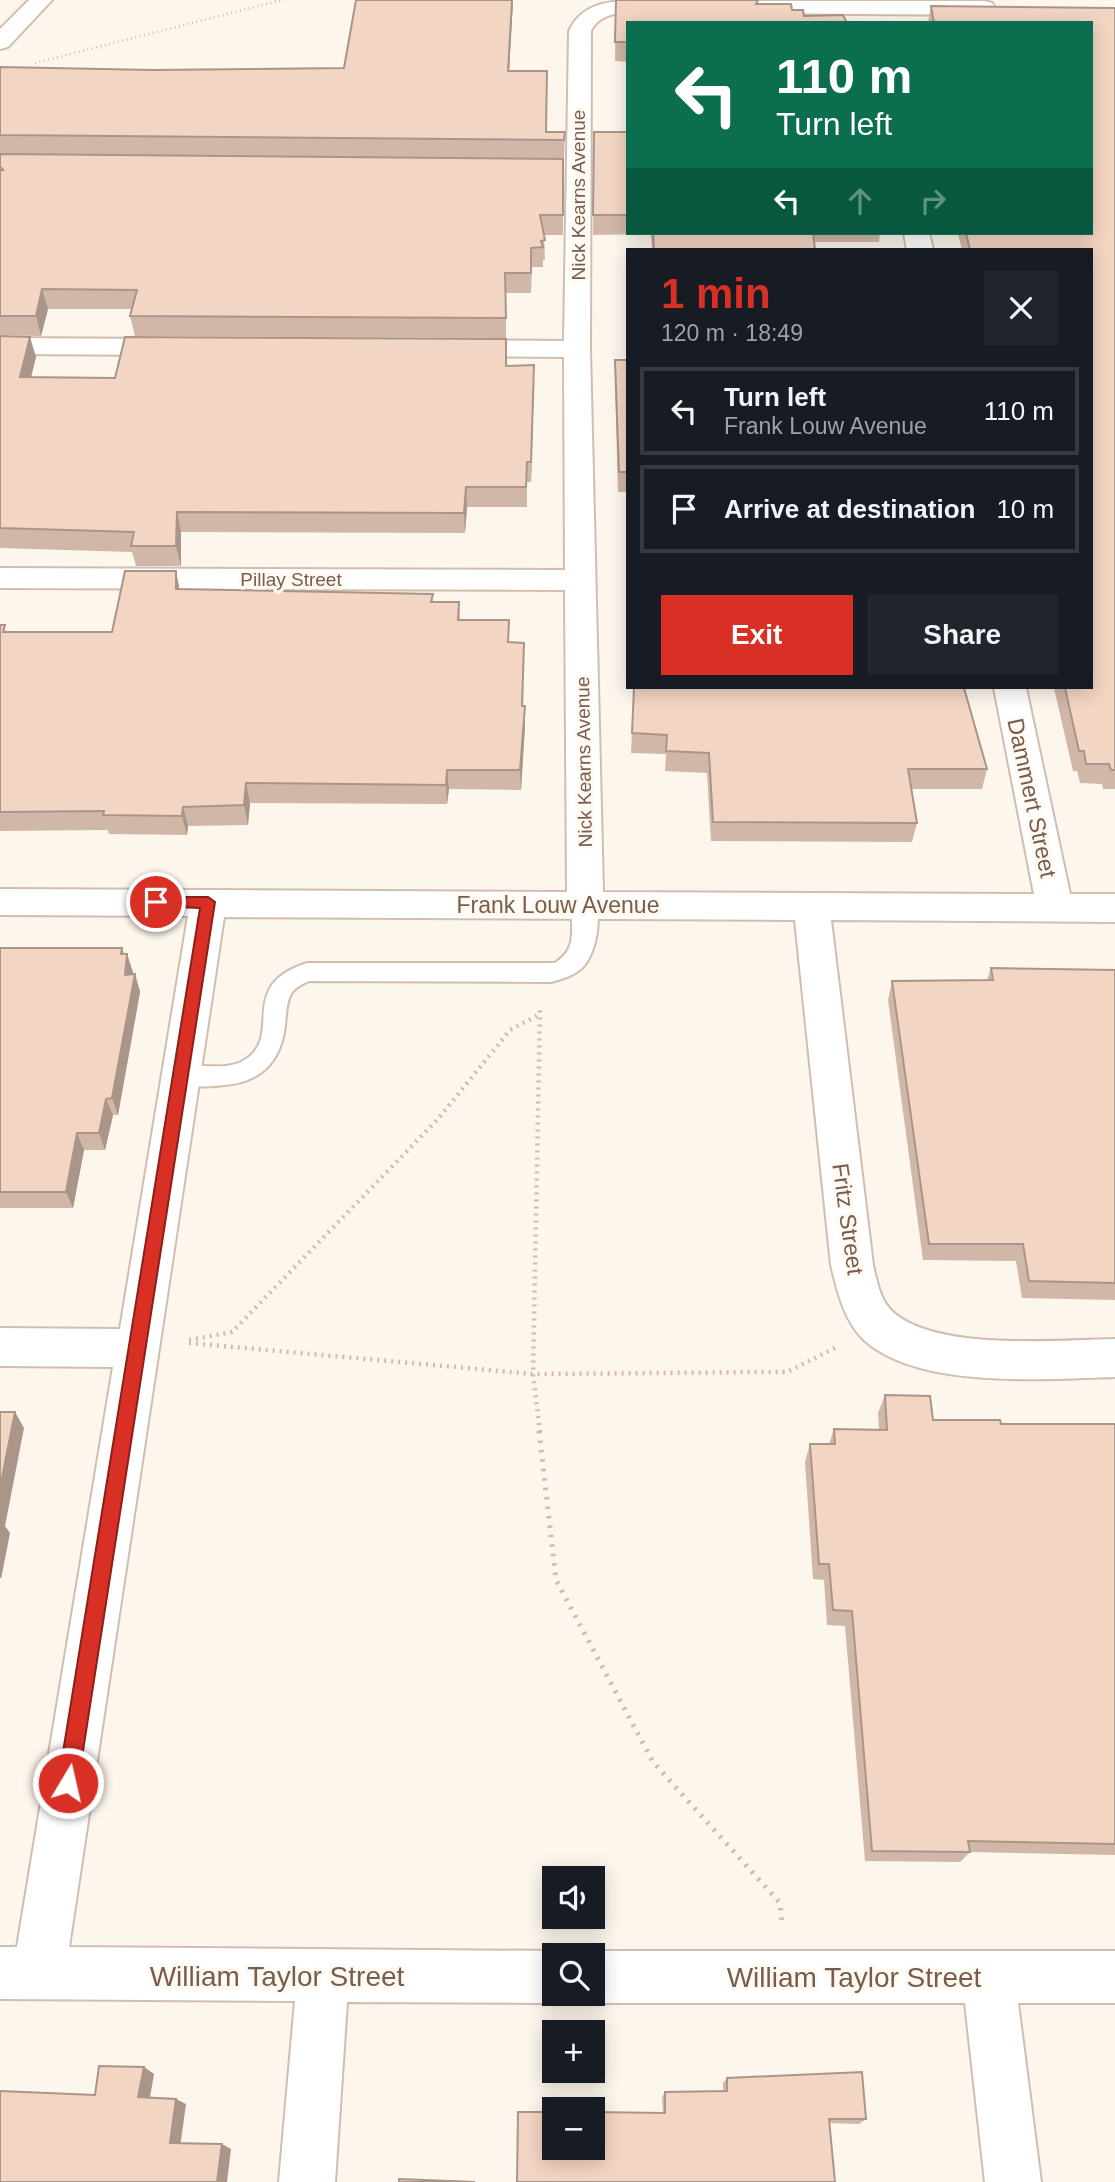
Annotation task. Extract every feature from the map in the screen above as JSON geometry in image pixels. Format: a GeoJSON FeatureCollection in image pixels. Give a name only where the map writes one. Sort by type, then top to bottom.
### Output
{"type":"FeatureCollection","features":[{"type":"Feature","properties":{"kind":"street"},"geometry":{"type":"LineString","coordinates":[[0,41],[41,0]]}},
{"type":"Feature","properties":{"kind":"street","name":"Nick Kearns Avenue"},"geometry":{"type":"LineString","coordinates":[[585,905],[577,349],[580,31],[586,18],[603,9],[690,7]]}},
{"type":"Feature","properties":{"kind":"street"},"geometry":{"type":"LineString","coordinates":[[718,7],[872,16],[1006,8]]}},
{"type":"Feature","properties":{"kind":"street"},"geometry":{"type":"LineString","coordinates":[[551,168],[578,169]]}},
{"type":"Feature","properties":{"kind":"street"},"geometry":{"type":"LineString","coordinates":[[0,346],[206,347]]}},
{"type":"Feature","properties":{"kind":"street"},"geometry":{"type":"LineString","coordinates":[[426,348],[577,349]]}},
{"type":"Feature","properties":{"kind":"street","name":"Pillay Street"},"geometry":{"type":"LineString","coordinates":[[0,578],[581,580]]}},
{"type":"Feature","properties":{"kind":"street","name":"Dammert Street"},"geometry":{"type":"LineString","coordinates":[[1010,689],[1055,908]]}},
{"type":"Feature","properties":{"kind":"street","name":"Frank Louw Avenue"},"geometry":{"type":"LineString","coordinates":[[0,902],[1115,908]]}},
{"type":"Feature","properties":{"kind":"street"},"geometry":{"type":"LineString","coordinates":[[19,1973],[136,1348],[208,902]]}},
{"type":"Feature","properties":{"kind":"street","name":"Fritz Street"},"geometry":{"type":"LineString","coordinates":[[811,906],[852,1265],[861,1301],[880,1326],[900,1340],[930,1352],[961,1356],[1115,1358]]}},
{"type":"Feature","properties":{"kind":"street"},"geometry":{"type":"LineString","coordinates":[[0,1347],[136,1348]]}},
{"type":"Feature","properties":{"kind":"street","name":"William Taylor Street"},"geometry":{"type":"LineString","coordinates":[[19,1973],[542,1977]]}},
{"type":"Feature","properties":{"kind":"street"},"geometry":{"type":"LineString","coordinates":[[307,2182],[323,1977]]}},
{"type":"Feature","properties":{"kind":"street","name":"William Taylor Street"},"geometry":{"type":"LineString","coordinates":[[605,1977],[1115,1978]]}},
{"type":"Feature","properties":{"kind":"street"},"geometry":{"type":"LineString","coordinates":[[988,1977],[1013,2182]]}},
{"type":"Feature","properties":{"kind":"lane"},"geometry":{"type":"LineString","coordinates":[[179,1075],[228,1075],[254,1067],[272,1038],[279,994],[285,984],[307,972],[542,973],[565,970],[574,963],[581,951],[585,905]]}},
{"type":"Feature","properties":{"kind":"path"},"geometry":{"type":"LineString","coordinates":[[27,65],[282,0]]}},
{"type":"Feature","properties":{"kind":"path"},"geometry":{"type":"LineString","coordinates":[[542,973],[533,1374],[556,1580],[653,1762],[780,1903],[789,1977]]}},
{"type":"Feature","properties":{"kind":"path"},"geometry":{"type":"LineString","coordinates":[[540,1014],[510,1030],[439,1119],[232,1332],[181,1342],[533,1374],[787,1371],[880,1326]]}},
{"type":"Feature","properties":{"kind":"building"},"geometry":{"type":"Polygon","coordinates":[[[356,0],[512,0],[508,71],[547,71],[546,132],[565,132],[564,140],[0,135],[0,67],[153,70],[344,68],[356,0]]]}},
{"type":"Feature","properties":{"kind":"building"},"geometry":{"type":"Polygon","coordinates":[[[616,0],[758,0],[756,4],[791,4],[792,10],[803,10],[804,16],[843,15],[846,21],[626,21],[626,42],[615,42],[616,0]]]}},
{"type":"Feature","properties":{"kind":"building"},"geometry":{"type":"Polygon","coordinates":[[[931,6],[1115,8],[1115,770],[1111,770],[1109,764],[1086,764],[1084,751],[1079,751],[1065,689],[1093,689],[1093,248],[970,248],[966,235],[1093,235],[1093,21],[934,21],[931,6]]]}},
{"type":"Feature","properties":{"kind":"building"},"geometry":{"type":"Polygon","coordinates":[[[594,132],[626,132],[626,215],[593,215],[594,132]]]}},
{"type":"Feature","properties":{"kind":"building"},"geometry":{"type":"Polygon","coordinates":[[[0,154],[563,159],[563,215],[540,215],[545,240],[541,241],[543,247],[531,248],[531,273],[505,273],[506,318],[130,316],[137,290],[42,289],[36,316],[0,316],[0,170],[3,170],[0,166],[0,154]]]}},
{"type":"Feature","properties":{"kind":"building"},"geometry":{"type":"Polygon","coordinates":[[[653,235],[813,235],[815,248],[654,248],[653,235]]]}},
{"type":"Feature","properties":{"kind":"building"},"geometry":{"type":"Polygon","coordinates":[[[0,336],[30,337],[20,377],[115,378],[125,337],[506,339],[506,366],[534,365],[531,462],[527,462],[526,487],[466,487],[464,513],[177,512],[176,546],[131,546],[134,532],[0,528],[0,336]]]}},
{"type":"Feature","properties":{"kind":"building"},"geometry":{"type":"Polygon","coordinates":[[[615,360],[626,360],[626,472],[619,472],[615,360]]]}},
{"type":"Feature","properties":{"kind":"building"},"geometry":{"type":"Polygon","coordinates":[[[125,571],[176,571],[176,589],[433,594],[431,602],[459,602],[458,620],[509,620],[508,642],[524,643],[522,706],[525,706],[520,770],[447,770],[446,785],[246,783],[244,805],[183,807],[182,816],[103,815],[104,811],[0,812],[0,625],[5,625],[3,632],[112,632],[125,571]]]}},
{"type":"Feature","properties":{"kind":"building"},"geometry":{"type":"Polygon","coordinates":[[[634,689],[964,689],[987,769],[908,769],[917,823],[713,822],[709,753],[666,751],[667,735],[632,733],[634,689]]]}},
{"type":"Feature","properties":{"kind":"building"},"geometry":{"type":"Polygon","coordinates":[[[0,948],[122,948],[121,954],[127,954],[125,975],[135,974],[112,1098],[106,1099],[99,1133],[77,1133],[66,1192],[0,1192],[0,948]]]}},
{"type":"Feature","properties":{"kind":"building"},"geometry":{"type":"Polygon","coordinates":[[[991,968],[1115,970],[1115,1283],[1029,1281],[1023,1244],[929,1244],[892,981],[993,980],[991,968]]]}},
{"type":"Feature","properties":{"kind":"building"},"geometry":{"type":"Polygon","coordinates":[[[885,1395],[930,1396],[933,1420],[1000,1420],[1001,1424],[1115,1424],[1115,1844],[968,1841],[970,1852],[872,1851],[852,1611],[833,1610],[829,1564],[819,1564],[810,1444],[835,1444],[834,1429],[887,1430],[885,1395]]]}},
{"type":"Feature","properties":{"kind":"building"},"geometry":{"type":"Polygon","coordinates":[[[0,1412],[15,1412],[0,1488],[0,1412]]]}},
{"type":"Feature","properties":{"kind":"building"},"geometry":{"type":"Polygon","coordinates":[[[99,2066],[144,2067],[138,2097],[176,2099],[170,2143],[222,2144],[217,2182],[0,2182],[0,2091],[95,2095],[99,2066]]]}},
{"type":"Feature","properties":{"kind":"building"},"geometry":{"type":"Polygon","coordinates":[[[862,2072],[866,2119],[829,2119],[835,2182],[517,2182],[518,2112],[542,2112],[542,2160],[605,2160],[605,2112],[665,2113],[665,2092],[727,2091],[727,2078],[862,2072]]]}},
{"type":"Feature","properties":{"kind":"building"},"geometry":{"type":"Polygon","coordinates":[[[399,2179],[475,2182],[399,2182],[399,2179]]]}},
{"type":"Feature","properties":{"kind":"route"},"geometry":{"type":"LineString","coordinates":[[68,1783],[208,902],[156,902]]}}]}
